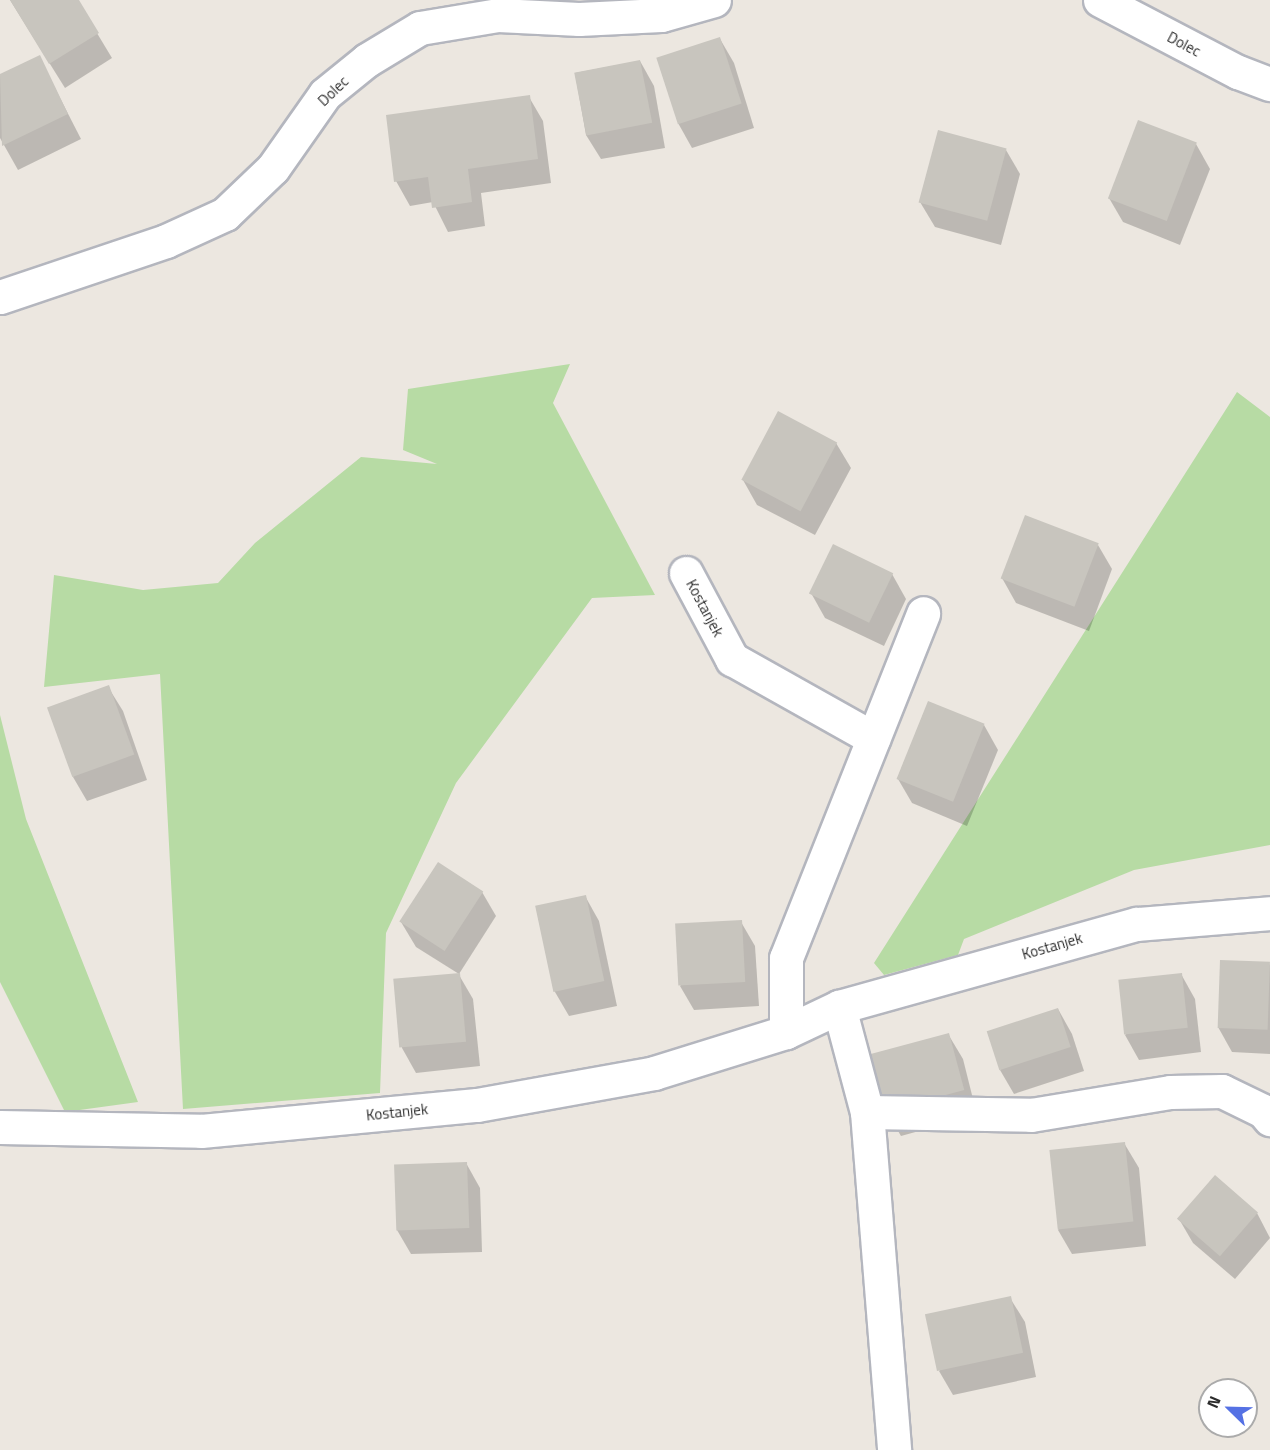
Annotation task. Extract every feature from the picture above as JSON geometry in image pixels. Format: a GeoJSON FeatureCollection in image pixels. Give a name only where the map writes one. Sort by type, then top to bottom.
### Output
{"type":"FeatureCollection","features":[{"type":"Feature","properties":{"kind":"street","name":"Dolec"},"geometry":{"type":"LineString","coordinates":[[0,297],[166,241],[225,214],[273,168],[325,94],[367,60],[420,28],[498,15],[579,19],[661,15],[714,0]]}},
{"type":"Feature","properties":{"kind":"street","name":"Dolec"},"geometry":{"type":"LineString","coordinates":[[1100,0],[1238,72],[1270,84]]}},
{"type":"Feature","properties":{"kind":"street","name":"Kostanjek"},"geometry":{"type":"LineString","coordinates":[[686,573],[732,659],[873,738]]}},
{"type":"Feature","properties":{"kind":"street"},"geometry":{"type":"LineString","coordinates":[[786,1032],[786,958],[923,613]]}},
{"type":"Feature","properties":{"kind":"street","name":"Kostanjek"},"geometry":{"type":"LineString","coordinates":[[0,1127],[201,1131],[477,1105],[654,1073],[786,1032],[839,1007],[1137,924],[1270,914]]}},
{"type":"Feature","properties":{"kind":"street"},"geometry":{"type":"LineString","coordinates":[[839,1007],[867,1112],[894,1450]]}},
{"type":"Feature","properties":{"kind":"street"},"geometry":{"type":"LineString","coordinates":[[867,1112],[1031,1115],[1158,1094],[1222,1090],[1263,1111],[1270,1119]]}},
{"type":"Feature","properties":{"kind":"green space"},"geometry":{"type":"Polygon","coordinates":[[[570,364],[553,403],[655,595],[592,598],[456,783],[386,933],[380,1093],[183,1109],[160,674],[44,687],[54,575],[143,590],[218,583],[255,543],[361,457],[437,464],[403,450],[408,389],[570,364]]]}},
{"type":"Feature","properties":{"kind":"green space"},"geometry":{"type":"Polygon","coordinates":[[[1237,392],[1270,417],[1270,845],[1134,870],[964,939],[958,955],[884,975],[874,963],[1237,392]]]}},
{"type":"Feature","properties":{"kind":"green space"},"geometry":{"type":"Polygon","coordinates":[[[0,715],[26,819],[138,1102],[65,1112],[0,982],[0,715]]]}},
{"type":"Feature","properties":{"kind":"building"},"geometry":{"type":"Polygon","coordinates":[[[10,0],[79,0],[99,33],[49,64],[10,0]]]}},
{"type":"Feature","properties":{"kind":"building"},"geometry":{"type":"Polygon","coordinates":[[[720,37],[742,104],[678,124],[656,58],[720,37]]]}},
{"type":"Feature","properties":{"kind":"building"},"geometry":{"type":"Polygon","coordinates":[[[40,55],[68,114],[2,146],[0,74],[40,55]]]}},
{"type":"Feature","properties":{"kind":"building"},"geometry":{"type":"Polygon","coordinates":[[[640,60],[652,123],[586,136],[574,73],[640,60]]]}},
{"type":"Feature","properties":{"kind":"building"},"geometry":{"type":"Polygon","coordinates":[[[530,95],[538,159],[468,169],[472,202],[432,208],[428,177],[394,182],[386,115],[530,95]]]}},
{"type":"Feature","properties":{"kind":"building"},"geometry":{"type":"Polygon","coordinates":[[[1138,120],[1197,143],[1167,221],[1108,198],[1138,120]]]}},
{"type":"Feature","properties":{"kind":"building"},"geometry":{"type":"Polygon","coordinates":[[[938,130],[1007,148],[987,221],[919,202],[938,130]]]}},
{"type":"Feature","properties":{"kind":"building"},"geometry":{"type":"Polygon","coordinates":[[[778,411],[837,442],[801,511],[741,480],[778,411]]]}},
{"type":"Feature","properties":{"kind":"building"},"geometry":{"type":"Polygon","coordinates":[[[1025,515],[1099,543],[1074,607],[1001,578],[1025,515]]]}},
{"type":"Feature","properties":{"kind":"building"},"geometry":{"type":"Polygon","coordinates":[[[833,544],[893,573],[869,623],[809,593],[833,544]]]}},
{"type":"Feature","properties":{"kind":"building"},"geometry":{"type":"Polygon","coordinates":[[[109,685],[134,755],[72,777],[47,708],[109,685]]]}},
{"type":"Feature","properties":{"kind":"building"},"geometry":{"type":"Polygon","coordinates":[[[928,701],[985,724],[953,802],[897,779],[928,701]]]}},
{"type":"Feature","properties":{"kind":"building"},"geometry":{"type":"Polygon","coordinates":[[[438,862],[483,891],[445,951],[399,922],[438,862]]]}},
{"type":"Feature","properties":{"kind":"building"},"geometry":{"type":"Polygon","coordinates":[[[586,895],[604,981],[553,992],[535,906],[586,895]]]}},
{"type":"Feature","properties":{"kind":"building"},"geometry":{"type":"Polygon","coordinates":[[[742,920],[745,982],[678,985],[675,924],[742,920]]]}},
{"type":"Feature","properties":{"kind":"building"},"geometry":{"type":"Polygon","coordinates":[[[1220,960],[1270,962],[1268,1030],[1218,1028],[1220,960]]]}},
{"type":"Feature","properties":{"kind":"building"},"geometry":{"type":"Polygon","coordinates":[[[460,973],[466,1042],[399,1048],[393,979],[460,973]]]}},
{"type":"Feature","properties":{"kind":"building"},"geometry":{"type":"Polygon","coordinates":[[[1182,973],[1188,1028],[1124,1034],[1118,980],[1182,973]]]}},
{"type":"Feature","properties":{"kind":"building"},"geometry":{"type":"Polygon","coordinates":[[[1058,1008],[1071,1047],[999,1070],[987,1031],[1058,1008]]]}},
{"type":"Feature","properties":{"kind":"building"},"geometry":{"type":"Polygon","coordinates":[[[949,1033],[964,1090],[885,1111],[870,1054],[949,1033]]]}},
{"type":"Feature","properties":{"kind":"building"},"geometry":{"type":"Polygon","coordinates":[[[1125,1142],[1133,1222],[1058,1230],[1049,1150],[1125,1142]]]}},
{"type":"Feature","properties":{"kind":"building"},"geometry":{"type":"Polygon","coordinates":[[[467,1162],[469,1228],[396,1231],[394,1165],[467,1162]]]}},
{"type":"Feature","properties":{"kind":"building"},"geometry":{"type":"Polygon","coordinates":[[[1215,1175],[1258,1212],[1220,1256],[1177,1219],[1215,1175]]]}},
{"type":"Feature","properties":{"kind":"building"},"geometry":{"type":"Polygon","coordinates":[[[1011,1296],[1023,1353],[937,1371],[925,1314],[1011,1296]]]}}]}
